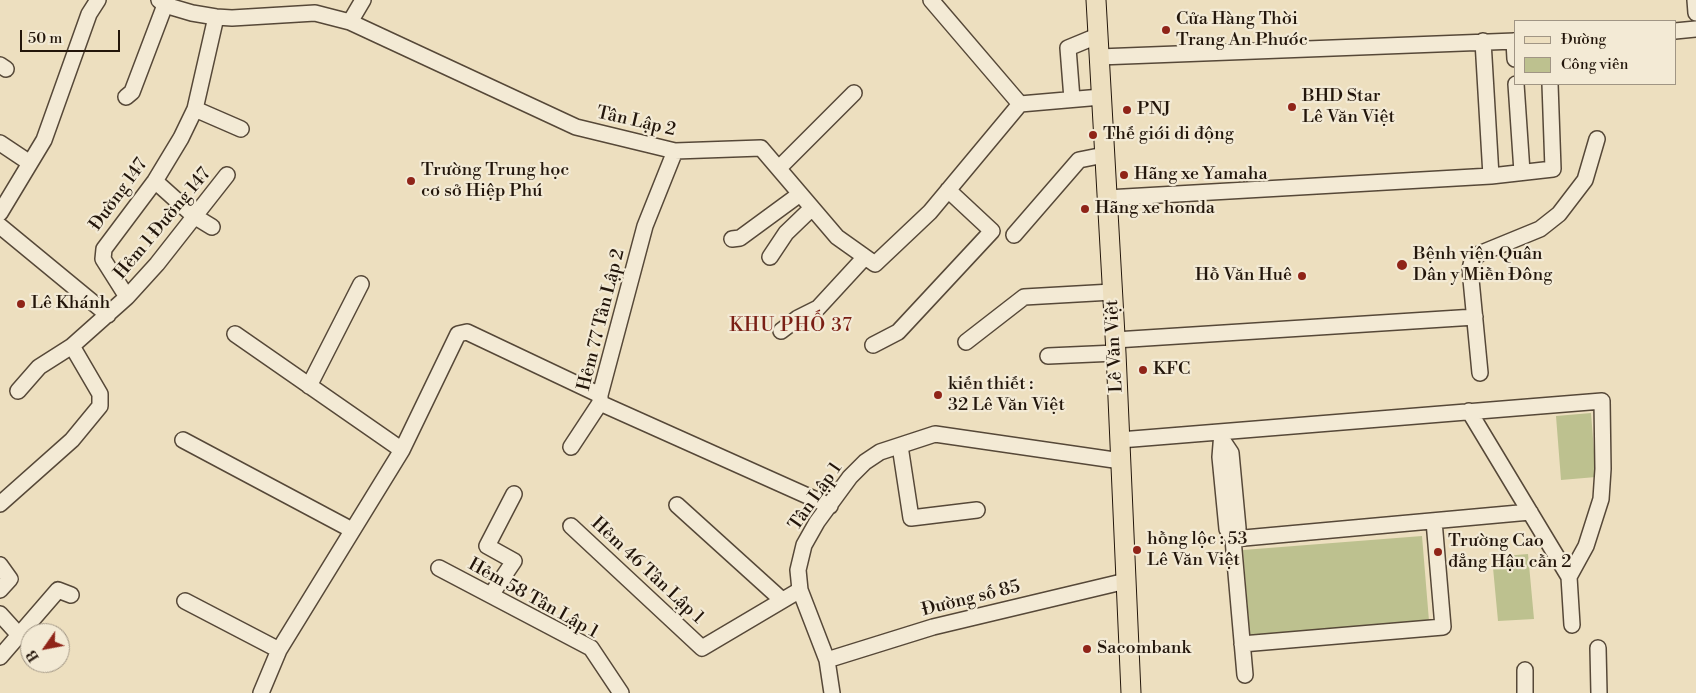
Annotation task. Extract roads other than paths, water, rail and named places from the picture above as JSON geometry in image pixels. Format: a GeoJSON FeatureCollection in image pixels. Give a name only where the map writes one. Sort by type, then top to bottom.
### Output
{"type":"FeatureCollection","features":[{"type":"Feature","properties":{"kind":"main road","name":"Lê Văn Việt"},"geometry":{"type":"LineString","coordinates":[[1096,0],[1116,347],[1131,693]]}},
{"type":"Feature","properties":{"kind":"street"},"geometry":{"type":"LineString","coordinates":[[0,213],[44,140],[89,14],[98,0]]}},
{"type":"Feature","properties":{"kind":"street"},"geometry":{"type":"LineString","coordinates":[[350,22],[363,0]]}},
{"type":"Feature","properties":{"kind":"street"},"geometry":{"type":"LineString","coordinates":[[931,0],[1020,104]]}},
{"type":"Feature","properties":{"kind":"street"},"geometry":{"type":"LineString","coordinates":[[1695,0],[1696,13]]}},
{"type":"Feature","properties":{"kind":"street"},"geometry":{"type":"LineString","coordinates":[[126,97],[132,92],[162,2]]}},
{"type":"Feature","properties":{"kind":"street","name":"Tân Lập 2"},"geometry":{"type":"LineString","coordinates":[[162,2],[192,13],[216,17],[232,18],[315,13],[350,22],[576,127],[675,151],[761,148],[837,237],[865,257]]}},
{"type":"Feature","properties":{"kind":"street","name":"Đường 147"},"geometry":{"type":"LineString","coordinates":[[126,296],[103,259],[104,249],[155,181],[181,138],[195,108],[216,17]]}},
{"type":"Feature","properties":{"kind":"street"},"geometry":{"type":"LineString","coordinates":[[1676,31],[1696,29]]}},
{"type":"Feature","properties":{"kind":"street"},"geometry":{"type":"LineString","coordinates":[[1072,99],[1068,48],[1097,36]]}},
{"type":"Feature","properties":{"kind":"street"},"geometry":{"type":"LineString","coordinates":[[1483,41],[1491,176]]}},
{"type":"Feature","properties":{"kind":"street"},"geometry":{"type":"LineString","coordinates":[[1099,57],[1514,41]]}},
{"type":"Feature","properties":{"kind":"street"},"geometry":{"type":"LineString","coordinates":[[1516,85],[1522,172]]}},
{"type":"Feature","properties":{"kind":"street"},"geometry":{"type":"LineString","coordinates":[[1107,198],[1491,176],[1553,170],[1550,85]]}},
{"type":"Feature","properties":{"kind":"street"},"geometry":{"type":"LineString","coordinates":[[779,168],[854,93]]}},
{"type":"Feature","properties":{"kind":"street"},"geometry":{"type":"LineString","coordinates":[[781,331],[798,318],[818,308],[865,257],[876,264],[930,212],[1020,104],[1101,97]]}},
{"type":"Feature","properties":{"kind":"street"},"geometry":{"type":"LineString","coordinates":[[195,108],[241,129]]}},
{"type":"Feature","properties":{"kind":"street"},"geometry":{"type":"LineString","coordinates":[[1480,373],[1470,269],[1472,261],[1479,254],[1540,229],[1559,214],[1584,180],[1597,139]]}},
{"type":"Feature","properties":{"kind":"street"},"geometry":{"type":"LineString","coordinates":[[0,143],[30,164]]}},
{"type":"Feature","properties":{"kind":"street","name":"Hẻm 77 Tân Lập 2"},"geometry":{"type":"LineString","coordinates":[[675,151],[645,226],[600,399],[830,506]]}},
{"type":"Feature","properties":{"kind":"street"},"geometry":{"type":"LineString","coordinates":[[1014,235],[1079,160],[1104,155]]}},
{"type":"Feature","properties":{"kind":"street","name":"Hẻm 1 Đường 147"},"geometry":{"type":"LineString","coordinates":[[126,296],[157,264],[227,175]]}},
{"type":"Feature","properties":{"kind":"street"},"geometry":{"type":"LineString","coordinates":[[155,181],[194,216],[212,227]]}},
{"type":"Feature","properties":{"kind":"street"},"geometry":{"type":"LineString","coordinates":[[873,345],[898,332],[992,231],[948,190]]}},
{"type":"Feature","properties":{"kind":"street"},"geometry":{"type":"LineString","coordinates":[[732,239],[740,238],[800,194]]}},
{"type":"Feature","properties":{"kind":"street"},"geometry":{"type":"LineString","coordinates":[[770,257],[786,233],[812,208]]}},
{"type":"Feature","properties":{"kind":"street"},"geometry":{"type":"LineString","coordinates":[[0,226],[108,316]]}},
{"type":"Feature","properties":{"kind":"street"},"geometry":{"type":"LineString","coordinates":[[308,386],[360,284]]}},
{"type":"Feature","properties":{"kind":"street"},"geometry":{"type":"LineString","coordinates":[[966,342],[1024,297],[1112,292]]}},
{"type":"Feature","properties":{"kind":"street"},"geometry":{"type":"LineString","coordinates":[[18,391],[39,367],[72,346],[108,316],[126,296]]}},
{"type":"Feature","properties":{"kind":"street"},"geometry":{"type":"LineString","coordinates":[[1048,356],[1116,347],[1475,317]]}},
{"type":"Feature","properties":{"kind":"street"},"geometry":{"type":"LineString","coordinates":[[260,693],[279,650],[402,450],[458,334],[463,332],[600,399],[571,447]]}},
{"type":"Feature","properties":{"kind":"street"},"geometry":{"type":"LineString","coordinates":[[234,334],[402,450]]}},
{"type":"Feature","properties":{"kind":"street"},"geometry":{"type":"LineString","coordinates":[[0,504],[72,440],[100,406],[100,394],[72,346]]}},
{"type":"Feature","properties":{"kind":"street"},"geometry":{"type":"LineString","coordinates":[[1120,440],[1222,437],[1469,412],[1602,401],[1604,469],[1601,499],[1593,530],[1569,577]]}},
{"type":"Feature","properties":{"kind":"street"},"geometry":{"type":"LineString","coordinates":[[1469,412],[1569,577],[1572,625]]}},
{"type":"Feature","properties":{"kind":"street","name":"Tân Lập 1"},"geometry":{"type":"LineString","coordinates":[[832,693],[827,660],[800,590],[798,570],[804,546],[850,477],[866,462],[880,452],[935,434],[1121,461]]}},
{"type":"Feature","properties":{"kind":"street"},"geometry":{"type":"LineString","coordinates":[[1222,437],[1220,451],[1227,529],[1233,540],[1245,675]]}},
{"type":"Feature","properties":{"kind":"street"},"geometry":{"type":"LineString","coordinates":[[183,440],[352,530]]}},
{"type":"Feature","properties":{"kind":"street"},"geometry":{"type":"LineString","coordinates":[[900,446],[911,518],[977,510]]}},
{"type":"Feature","properties":{"kind":"street"},"geometry":{"type":"LineString","coordinates":[[491,595],[514,561],[487,546],[514,494]]}},
{"type":"Feature","properties":{"kind":"street"},"geometry":{"type":"LineString","coordinates":[[677,506],[782,600]]}},
{"type":"Feature","properties":{"kind":"street"},"geometry":{"type":"LineString","coordinates":[[1233,540],[1530,512]]}},
{"type":"Feature","properties":{"kind":"street"},"geometry":{"type":"LineString","coordinates":[[1242,644],[1443,627],[1434,521]]}},
{"type":"Feature","properties":{"kind":"street","name":"Hẻm 46 Tân Lập 1"},"geometry":{"type":"LineString","coordinates":[[571,526],[702,648],[800,590]]}},
{"type":"Feature","properties":{"kind":"street"},"geometry":{"type":"LineString","coordinates":[[0,565],[10,579],[0,590]]}},
{"type":"Feature","properties":{"kind":"street","name":"Hẻm 58 Tân Lập 1"},"geometry":{"type":"LineString","coordinates":[[439,568],[591,648],[621,693]]}},
{"type":"Feature","properties":{"kind":"street","name":"Đường số 85"},"geometry":{"type":"LineString","coordinates":[[827,660],[933,628],[1126,581]]}},
{"type":"Feature","properties":{"kind":"street"},"geometry":{"type":"LineString","coordinates":[[0,657],[58,590],[71,595]]}},
{"type":"Feature","properties":{"kind":"street"},"geometry":{"type":"LineString","coordinates":[[185,601],[279,650]]}},
{"type":"Feature","properties":{"kind":"street"},"geometry":{"type":"LineString","coordinates":[[0,614],[19,636]]}},
{"type":"Feature","properties":{"kind":"street"},"geometry":{"type":"LineString","coordinates":[[1598,648],[1600,693]]}},
{"type":"Feature","properties":{"kind":"street"},"geometry":{"type":"LineString","coordinates":[[1524,670],[1525,693]]}},
{"type":"Feature","properties":{"kind":"place","name":"Cửa Hàng Thời Trang An Phước"},"geometry":{"type":"Point","coordinates":[1166,30]}},
{"type":"Feature","properties":{"kind":"place","name":"BHD Star Lê Văn Việt"},"geometry":{"type":"Point","coordinates":[1292,107]}},
{"type":"Feature","properties":{"kind":"place","name":"PNJ"},"geometry":{"type":"Point","coordinates":[1127,110]}},
{"type":"Feature","properties":{"kind":"place","name":"Thế giới di động"},"geometry":{"type":"Point","coordinates":[1093,135]}},
{"type":"Feature","properties":{"kind":"place","name":"Hãng xe Yamaha"},"geometry":{"type":"Point","coordinates":[1124,175]}},
{"type":"Feature","properties":{"kind":"place","name":"Trường Trung học cơ sở Hiệp Phú"},"geometry":{"type":"Point","coordinates":[411,181]}},
{"type":"Feature","properties":{"kind":"place","name":"Hãng xe honda"},"geometry":{"type":"Point","coordinates":[1085,209]}},
{"type":"Feature","properties":{"kind":"place","name":"Bệnh viện Quân Dân y Miền Đông"},"geometry":{"type":"Point","coordinates":[1402,265]}},
{"type":"Feature","properties":{"kind":"place","name":"Hồ Văn Huê"},"geometry":{"type":"Point","coordinates":[1302,276]}},
{"type":"Feature","properties":{"kind":"place","name":"Lê Khánh"},"geometry":{"type":"Point","coordinates":[21,304]}},
{"type":"Feature","properties":{"kind":"place","name":"KFC"},"geometry":{"type":"Point","coordinates":[1143,370]}},
{"type":"Feature","properties":{"kind":"place","name":"kiến thiết : 32 Lê Văn Việt"},"geometry":{"type":"Point","coordinates":[938,395]}},
{"type":"Feature","properties":{"kind":"place","name":"hồng lộc : 53 Lê Văn Việt"},"geometry":{"type":"Point","coordinates":[1137,550]}},
{"type":"Feature","properties":{"kind":"place","name":"Trường Cao đẳng Hậu cần 2"},"geometry":{"type":"Point","coordinates":[1438,552]}},
{"type":"Feature","properties":{"kind":"place","name":"Sacombank"},"geometry":{"type":"Point","coordinates":[1087,649]}},
{"type":"Feature","properties":{"kind":"district","name":"KHU PHỐ 37"},"geometry":{"type":"Point","coordinates":[791,326]}}]}
